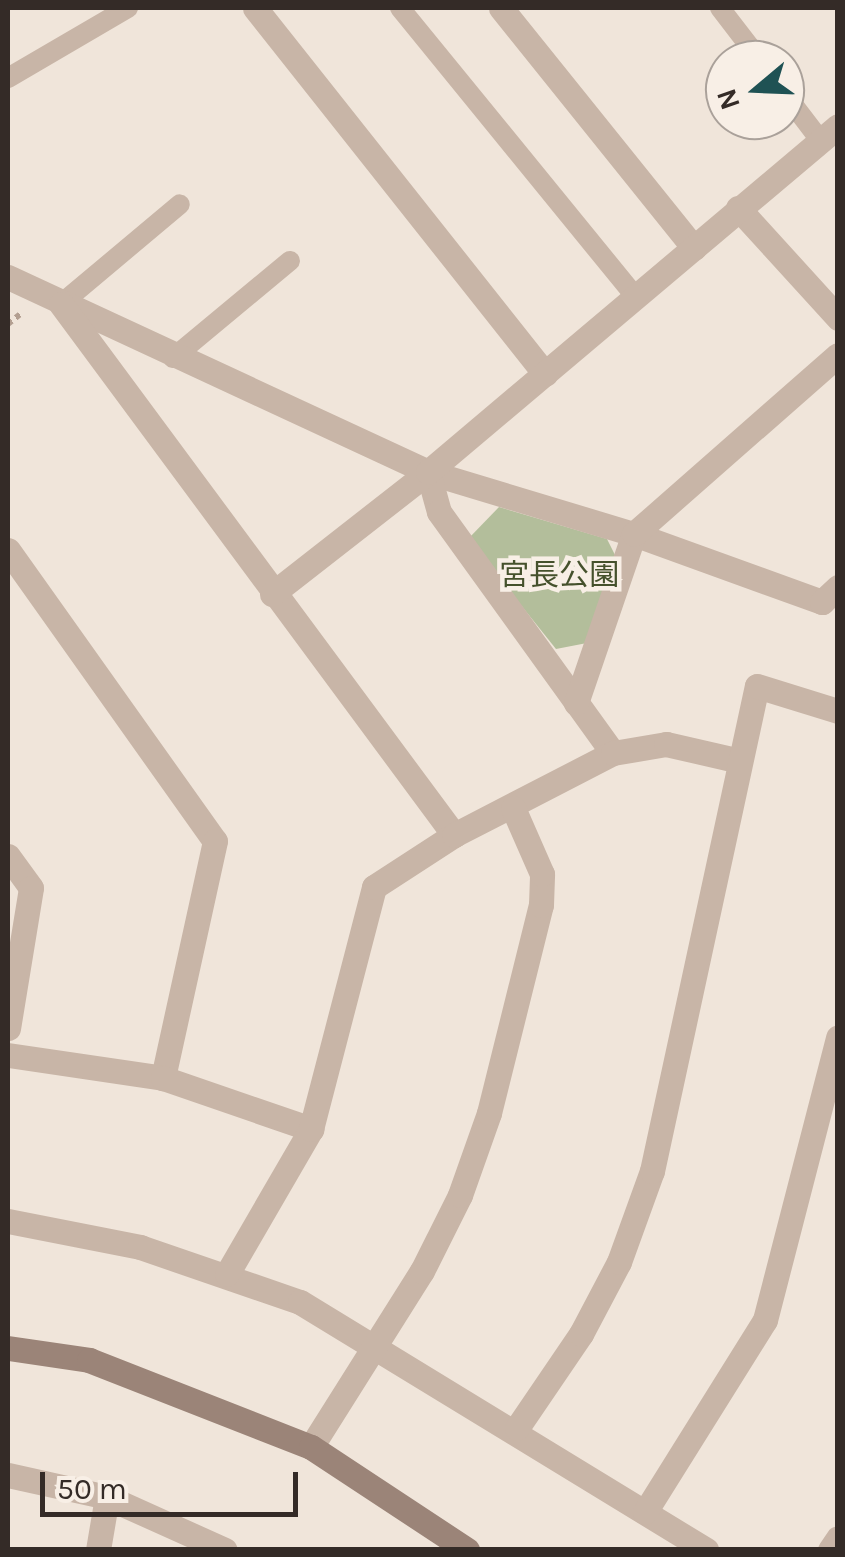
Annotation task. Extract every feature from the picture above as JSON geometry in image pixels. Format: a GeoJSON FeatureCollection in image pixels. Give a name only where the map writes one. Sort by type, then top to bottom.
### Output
{"type":"FeatureCollection","features":[{"type":"Feature","properties":{"kind":"street"},"geometry":{"type":"LineString","coordinates":[[255,8],[545,374]]}},
{"type":"Feature","properties":{"kind":"street"},"geometry":{"type":"LineString","coordinates":[[501,8],[694,248]]}},
{"type":"Feature","properties":{"kind":"street"},"geometry":{"type":"LineString","coordinates":[[272,594],[428,472],[829,133]]}},
{"type":"Feature","properties":{"kind":"street"},"geometry":{"type":"LineString","coordinates":[[738,208],[838,318]]}},
{"type":"Feature","properties":{"kind":"street"},"geometry":{"type":"LineString","coordinates":[[8,277],[174,358],[428,472],[634,534],[822,602],[838,588]]}},
{"type":"Feature","properties":{"kind":"street"},"geometry":{"type":"LineString","coordinates":[[62,304],[454,836]]}},
{"type":"Feature","properties":{"kind":"street"},"geometry":{"type":"LineString","coordinates":[[576,702],[634,534],[838,354]]}},
{"type":"Feature","properties":{"kind":"street"},"geometry":{"type":"LineString","coordinates":[[428,472],[439,512],[613,753]]}},
{"type":"Feature","properties":{"kind":"street"},"geometry":{"type":"LineString","coordinates":[[8,550],[215,842],[163,1078]]}},
{"type":"Feature","properties":{"kind":"street"},"geometry":{"type":"LineString","coordinates":[[516,1428],[580,1334],[619,1262],[652,1171],[757,686],[838,711]]}},
{"type":"Feature","properties":{"kind":"street"},"geometry":{"type":"LineString","coordinates":[[227,1274],[311,1129],[374,887],[454,836],[613,753],[666,744],[740,761]]}},
{"type":"Feature","properties":{"kind":"street"},"geometry":{"type":"LineString","coordinates":[[311,1447],[422,1271],[460,1195],[488,1113],[542,905],[542,874],[514,808]]}},
{"type":"Feature","properties":{"kind":"street"},"geometry":{"type":"LineString","coordinates":[[8,856],[31,888],[8,1028]]}},
{"type":"Feature","properties":{"kind":"street"},"geometry":{"type":"LineString","coordinates":[[644,1512],[765,1320],[838,1037]]}},
{"type":"Feature","properties":{"kind":"street"},"geometry":{"type":"LineString","coordinates":[[8,1054],[163,1078],[311,1129]]}},
{"type":"Feature","properties":{"kind":"street"},"geometry":{"type":"LineString","coordinates":[[8,1221],[140,1246],[300,1302],[516,1428],[706,1550]]}},
{"type":"Feature","properties":{"kind":"street"},"geometry":{"type":"LineString","coordinates":[[8,1348],[90,1360],[311,1447],[466,1550]]}},
{"type":"Feature","properties":{"kind":"street"},"geometry":{"type":"LineString","coordinates":[[8,1475],[107,1496],[224,1550]]}},
{"type":"Feature","properties":{"kind":"street"},"geometry":{"type":"LineString","coordinates":[[98,1550],[107,1496]]}},
{"type":"Feature","properties":{"kind":"street"},"geometry":{"type":"LineString","coordinates":[[830,1550],[838,1538]]}},
{"type":"Feature","properties":{"kind":"lane"},"geometry":{"type":"LineString","coordinates":[[8,78],[128,8]]}},
{"type":"Feature","properties":{"kind":"lane"},"geometry":{"type":"LineString","coordinates":[[400,8],[636,296]]}},
{"type":"Feature","properties":{"kind":"lane"},"geometry":{"type":"LineString","coordinates":[[720,8],[745,40]]}},
{"type":"Feature","properties":{"kind":"lane"},"geometry":{"type":"LineString","coordinates":[[805,112],[829,133]]}},
{"type":"Feature","properties":{"kind":"lane"},"geometry":{"type":"LineString","coordinates":[[62,304],[180,204]]}},
{"type":"Feature","properties":{"kind":"lane"},"geometry":{"type":"LineString","coordinates":[[174,358],[290,261]]}},
{"type":"Feature","properties":{"kind":"green space","name":"宮長公園"},"geometry":{"type":"Polygon","coordinates":[[[499,507],[607,539],[616,557],[587,643],[556,649],[468,539],[499,507]]]}}]}
